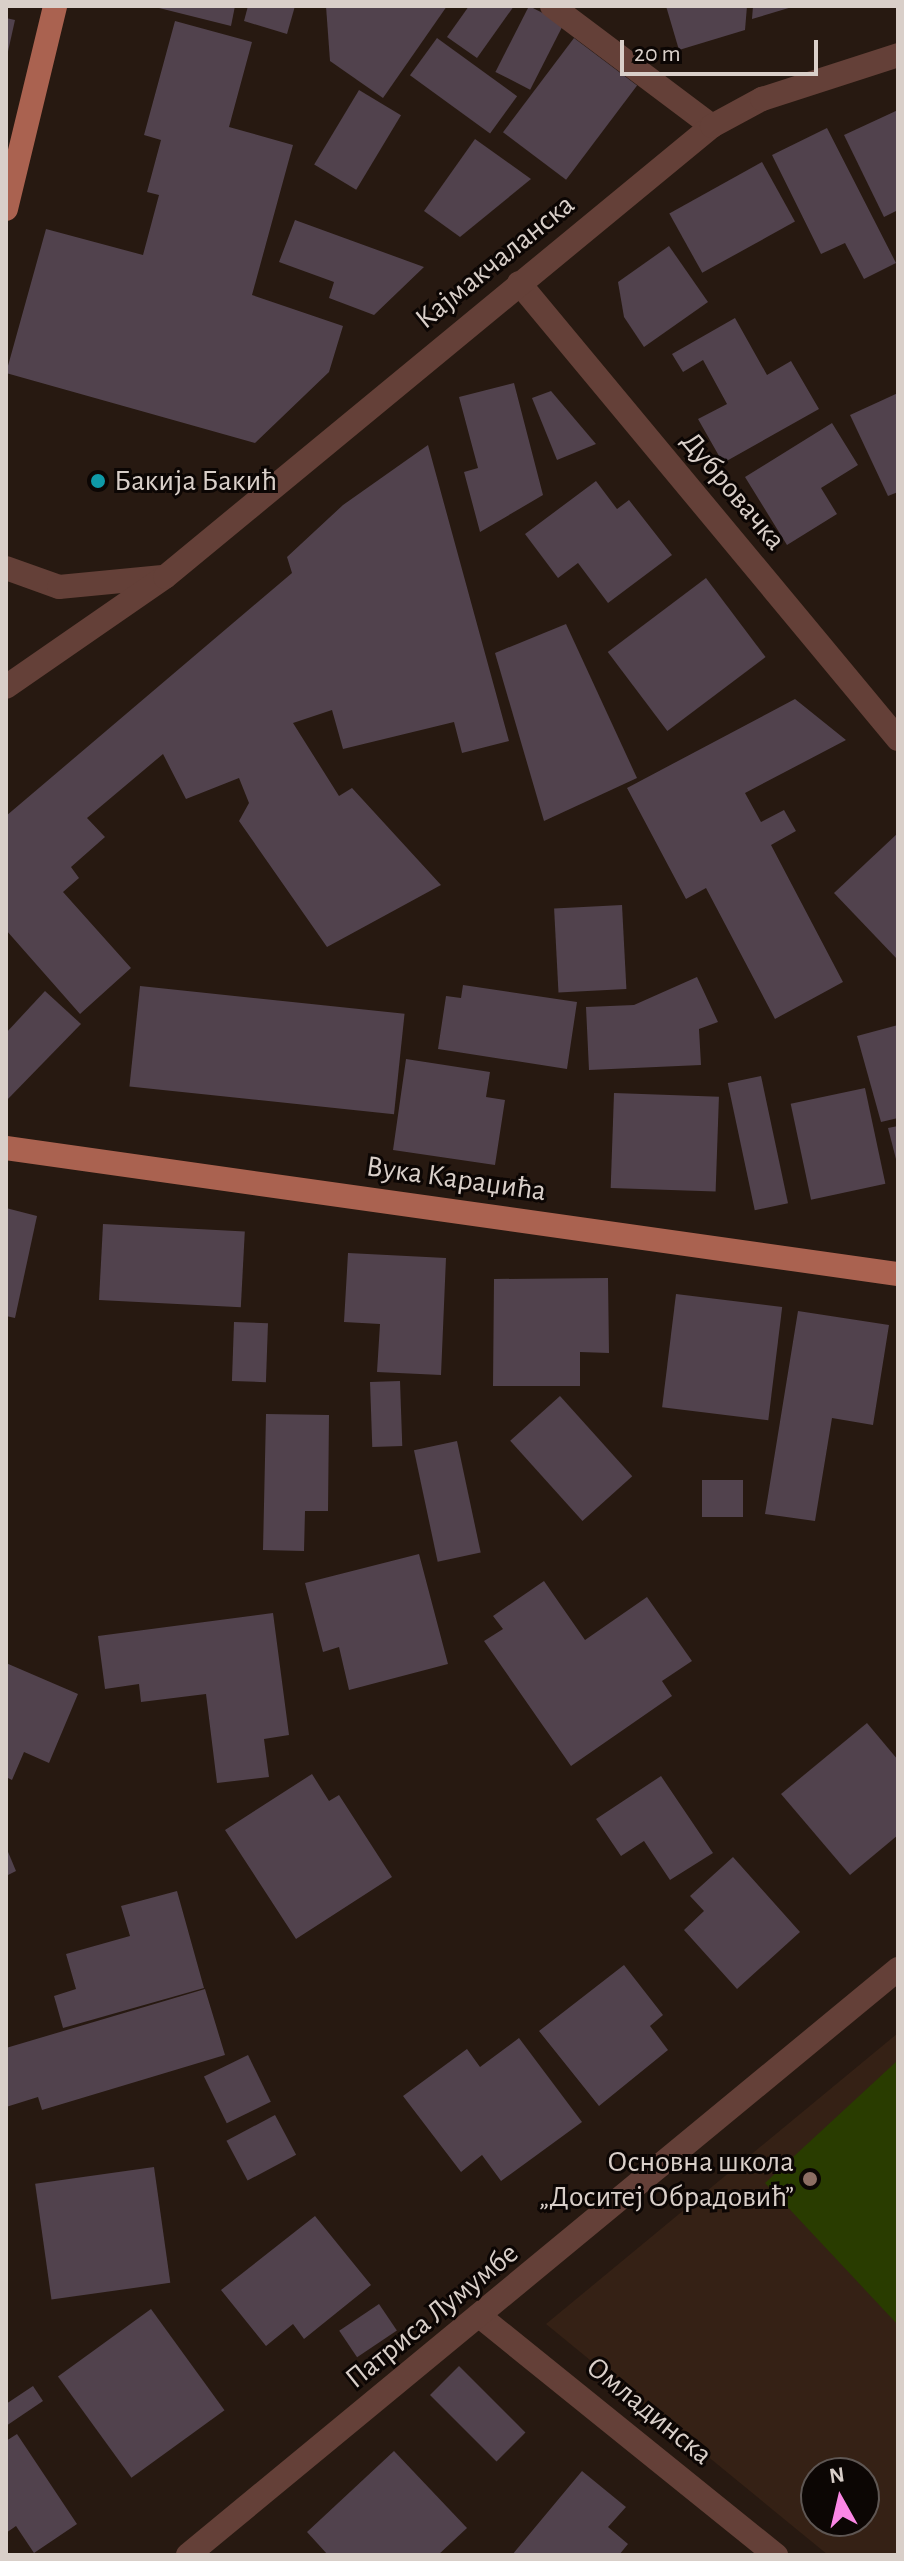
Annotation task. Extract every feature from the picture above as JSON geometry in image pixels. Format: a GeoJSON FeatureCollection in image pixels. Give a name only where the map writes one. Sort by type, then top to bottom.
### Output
{"type":"FeatureCollection","features":[{"type":"Feature","properties":{"kind":"main road"},"geometry":{"type":"LineString","coordinates":[[6,209],[55,6]]}},
{"type":"Feature","properties":{"kind":"main road","name":"Вука Караџића"},"geometry":{"type":"LineString","coordinates":[[6,1148],[898,1274]]}},
{"type":"Feature","properties":{"kind":"street"},"geometry":{"type":"LineString","coordinates":[[552,6],[712,126]]}},
{"type":"Feature","properties":{"kind":"street","name":"Кајмакчаланска"},"geometry":{"type":"LineString","coordinates":[[6,687],[165,577],[712,126],[762,99],[898,55]]}},
{"type":"Feature","properties":{"kind":"street","name":"Дубровачка"},"geometry":{"type":"LineString","coordinates":[[519,283],[898,739]]}},
{"type":"Feature","properties":{"kind":"street"},"geometry":{"type":"LineString","coordinates":[[6,568],[59,587],[165,577]]}},
{"type":"Feature","properties":{"kind":"street","name":"Патриса Лумумбе"},"geometry":{"type":"LineString","coordinates":[[188,2555],[482,2318],[898,1969]]}},
{"type":"Feature","properties":{"kind":"street","name":"Омладинска"},"geometry":{"type":"LineString","coordinates":[[482,2318],[776,2555]]}},
{"type":"Feature","properties":{"kind":"shaded area","name":"Основна школа „Доситеј Обрадовић”"},"geometry":{"type":"Polygon","coordinates":[[[898,2033],[898,2555],[828,2555],[806,2537],[880,2537],[880,2457],[800,2457],[800,2532],[546,2324],[898,2033]]]}},
{"type":"Feature","properties":{"kind":"green space"},"geometry":{"type":"Polygon","coordinates":[[[898,2060],[898,2325],[765,2183],[898,2060]]]}},
{"type":"Feature","properties":{"kind":"building"},"geometry":{"type":"Polygon","coordinates":[[[151,6],[235,6],[231,26],[151,6]]]}},
{"type":"Feature","properties":{"kind":"building"},"geometry":{"type":"Polygon","coordinates":[[[248,6],[295,6],[287,34],[244,21],[248,6]]]}},
{"type":"Feature","properties":{"kind":"building"},"geometry":{"type":"Polygon","coordinates":[[[326,6],[447,6],[383,98],[330,61],[326,6]]]}},
{"type":"Feature","properties":{"kind":"building"},"geometry":{"type":"Polygon","coordinates":[[[469,6],[514,6],[477,58],[447,37],[469,6]]]}},
{"type":"Feature","properties":{"kind":"building"},"geometry":{"type":"Polygon","coordinates":[[[529,6],[564,24],[530,90],[495,72],[529,6]]]}},
{"type":"Feature","properties":{"kind":"building"},"geometry":{"type":"Polygon","coordinates":[[[666,6],[747,6],[745,30],[679,50],[666,6]]]}},
{"type":"Feature","properties":{"kind":"building"},"geometry":{"type":"Polygon","coordinates":[[[753,6],[792,6],[792,7],[752,19],[753,6]]]}},
{"type":"Feature","properties":{"kind":"building"},"geometry":{"type":"Polygon","coordinates":[[[6,18],[15,20],[7,56],[6,55],[6,18]]]}},
{"type":"Feature","properties":{"kind":"building"},"geometry":{"type":"Polygon","coordinates":[[[175,21],[252,42],[229,127],[293,145],[252,295],[343,326],[329,372],[255,443],[6,373],[46,229],[143,255],[159,195],[147,192],[161,140],[144,135],[175,21]]]}},
{"type":"Feature","properties":{"kind":"building"},"geometry":{"type":"Polygon","coordinates":[[[437,38],[517,96],[490,133],[410,75],[437,38]]]}},
{"type":"Feature","properties":{"kind":"building"},"geometry":{"type":"Polygon","coordinates":[[[574,38],[637,86],[566,180],[503,132],[574,38]]]}},
{"type":"Feature","properties":{"kind":"building"},"geometry":{"type":"Polygon","coordinates":[[[359,90],[401,115],[356,190],[314,165],[359,90]]]}},
{"type":"Feature","properties":{"kind":"building"},"geometry":{"type":"Polygon","coordinates":[[[898,110],[898,210],[884,217],[844,135],[898,110]]]}},
{"type":"Feature","properties":{"kind":"building"},"geometry":{"type":"Polygon","coordinates":[[[827,128],[896,263],[864,279],[845,243],[821,254],[772,155],[827,128]]]}},
{"type":"Feature","properties":{"kind":"building"},"geometry":{"type":"Polygon","coordinates":[[[475,139],[531,179],[460,237],[424,211],[475,139]]]}},
{"type":"Feature","properties":{"kind":"building"},"geometry":{"type":"Polygon","coordinates":[[[762,162],[795,221],[702,273],[669,213],[762,162]]]}},
{"type":"Feature","properties":{"kind":"building"},"geometry":{"type":"Polygon","coordinates":[[[295,220],[424,267],[374,315],[329,298],[334,282],[279,262],[295,220]]]}},
{"type":"Feature","properties":{"kind":"building"},"geometry":{"type":"Polygon","coordinates":[[[669,246],[708,302],[644,347],[624,317],[618,282],[669,246]]]}},
{"type":"Feature","properties":{"kind":"building"},"geometry":{"type":"Polygon","coordinates":[[[735,318],[767,375],[791,361],[819,409],[723,463],[698,419],[727,404],[703,360],[683,372],[672,354],[735,318]]]}},
{"type":"Feature","properties":{"kind":"building"},"geometry":{"type":"Polygon","coordinates":[[[514,383],[543,495],[480,532],[464,472],[478,468],[459,397],[514,383]]]}},
{"type":"Feature","properties":{"kind":"building"},"geometry":{"type":"Polygon","coordinates":[[[551,391],[596,444],[557,460],[532,398],[551,391]]]}},
{"type":"Feature","properties":{"kind":"building"},"geometry":{"type":"Polygon","coordinates":[[[898,393],[898,492],[888,496],[850,415],[898,393]]]}},
{"type":"Feature","properties":{"kind":"building"},"geometry":{"type":"Polygon","coordinates":[[[832,423],[858,465],[821,488],[837,514],[787,545],[745,477],[832,423]]]}},
{"type":"Feature","properties":{"kind":"building"},"geometry":{"type":"Polygon","coordinates":[[[428,445],[509,741],[462,753],[454,722],[343,749],[332,710],[293,723],[339,796],[352,788],[441,885],[327,947],[239,821],[249,803],[239,778],[186,799],[163,754],[87,818],[105,837],[71,867],[79,878],[63,892],[131,968],[80,1014],[6,930],[6,816],[292,573],[287,557],[343,505],[428,445]]]}},
{"type":"Feature","properties":{"kind":"building"},"geometry":{"type":"Polygon","coordinates":[[[596,481],[617,509],[629,500],[672,555],[608,603],[578,563],[558,578],[525,534],[596,481]]]}},
{"type":"Feature","properties":{"kind":"building"},"geometry":{"type":"Polygon","coordinates":[[[706,578],[766,657],[667,731],[608,652],[706,578]]]}},
{"type":"Feature","properties":{"kind":"building"},"geometry":{"type":"Polygon","coordinates":[[[566,624],[637,778],[544,821],[495,653],[566,624]]]}},
{"type":"Feature","properties":{"kind":"building"},"geometry":{"type":"Polygon","coordinates":[[[795,699],[846,740],[745,793],[761,822],[784,810],[796,831],[771,845],[843,982],[775,1019],[706,888],[686,899],[627,788],[795,699]]]}},
{"type":"Feature","properties":{"kind":"building"},"geometry":{"type":"Polygon","coordinates":[[[898,833],[898,960],[834,893],[898,833]]]}},
{"type":"Feature","properties":{"kind":"building"},"geometry":{"type":"Polygon","coordinates":[[[622,905],[626,989],[558,992],[554,909],[622,905]]]}},
{"type":"Feature","properties":{"kind":"building"},"geometry":{"type":"Polygon","coordinates":[[[697,977],[718,1022],[699,1029],[701,1065],[589,1070],[586,1007],[634,1005],[697,977]]]}},
{"type":"Feature","properties":{"kind":"building"},"geometry":{"type":"Polygon","coordinates":[[[463,985],[577,1002],[567,1069],[438,1049],[446,996],[461,998],[463,985]]]}},
{"type":"Feature","properties":{"kind":"building"},"geometry":{"type":"Polygon","coordinates":[[[140,986],[405,1014],[394,1114],[129,1086],[140,986]]]}},
{"type":"Feature","properties":{"kind":"building"},"geometry":{"type":"Polygon","coordinates":[[[45,991],[81,1024],[6,1101],[6,1033],[45,991]]]}},
{"type":"Feature","properties":{"kind":"building"},"geometry":{"type":"Polygon","coordinates":[[[898,1025],[898,1118],[881,1122],[857,1036],[898,1025]]]}},
{"type":"Feature","properties":{"kind":"building"},"geometry":{"type":"Polygon","coordinates":[[[406,1059],[490,1072],[486,1097],[505,1100],[495,1165],[393,1150],[406,1059]]]}},
{"type":"Feature","properties":{"kind":"building"},"geometry":{"type":"Polygon","coordinates":[[[761,1076],[788,1203],[755,1210],[728,1083],[761,1076]]]}},
{"type":"Feature","properties":{"kind":"building"},"geometry":{"type":"Polygon","coordinates":[[[865,1088],[885,1184],[811,1200],[791,1104],[865,1088]]]}},
{"type":"Feature","properties":{"kind":"building"},"geometry":{"type":"Polygon","coordinates":[[[614,1093],[719,1097],[716,1192],[611,1188],[614,1093]]]}},
{"type":"Feature","properties":{"kind":"building"},"geometry":{"type":"Polygon","coordinates":[[[898,1126],[898,1163],[897,1163],[888,1128],[898,1126]]]}},
{"type":"Feature","properties":{"kind":"building"},"geometry":{"type":"Polygon","coordinates":[[[6,1208],[37,1216],[15,1318],[6,1316],[6,1208]]]}},
{"type":"Feature","properties":{"kind":"building"},"geometry":{"type":"Polygon","coordinates":[[[103,1224],[245,1231],[241,1307],[99,1300],[103,1224]]]}},
{"type":"Feature","properties":{"kind":"building"},"geometry":{"type":"Polygon","coordinates":[[[348,1253],[446,1258],[441,1375],[377,1372],[380,1324],[344,1322],[348,1253]]]}},
{"type":"Feature","properties":{"kind":"building"},"geometry":{"type":"Polygon","coordinates":[[[608,1278],[609,1353],[580,1352],[580,1386],[493,1386],[494,1279],[608,1278]]]}},
{"type":"Feature","properties":{"kind":"building"},"geometry":{"type":"Polygon","coordinates":[[[676,1294],[782,1307],[768,1420],[662,1407],[676,1294]]]}},
{"type":"Feature","properties":{"kind":"building"},"geometry":{"type":"Polygon","coordinates":[[[798,1311],[889,1325],[873,1425],[832,1418],[815,1521],[765,1514],[798,1311]]]}},
{"type":"Feature","properties":{"kind":"building"},"geometry":{"type":"Polygon","coordinates":[[[234,1322],[268,1323],[266,1382],[232,1381],[234,1322]]]}},
{"type":"Feature","properties":{"kind":"building"},"geometry":{"type":"Polygon","coordinates":[[[400,1381],[402,1446],[372,1447],[370,1382],[400,1381]]]}},
{"type":"Feature","properties":{"kind":"building"},"geometry":{"type":"Polygon","coordinates":[[[560,1396],[632,1476],[582,1521],[510,1441],[560,1396]]]}},
{"type":"Feature","properties":{"kind":"building"},"geometry":{"type":"Polygon","coordinates":[[[266,1414],[329,1415],[328,1511],[305,1511],[304,1551],[263,1550],[266,1414]]]}},
{"type":"Feature","properties":{"kind":"building"},"geometry":{"type":"Polygon","coordinates":[[[457,1441],[481,1553],[438,1562],[414,1450],[457,1441]]]}},
{"type":"Feature","properties":{"kind":"building"},"geometry":{"type":"Polygon","coordinates":[[[702,1480],[743,1480],[743,1517],[702,1517],[702,1480]]]}},
{"type":"Feature","properties":{"kind":"building"},"geometry":{"type":"Polygon","coordinates":[[[419,1554],[448,1664],[349,1690],[339,1647],[323,1652],[305,1583],[419,1554]]]}},
{"type":"Feature","properties":{"kind":"building"},"geometry":{"type":"Polygon","coordinates":[[[544,1581],[585,1640],[647,1597],[692,1661],[662,1681],[672,1696],[571,1766],[484,1641],[503,1629],[493,1616],[544,1581]]]}},
{"type":"Feature","properties":{"kind":"building"},"geometry":{"type":"Polygon","coordinates":[[[273,1613],[289,1735],[264,1739],[269,1777],[217,1783],[206,1694],[141,1702],[139,1684],[105,1689],[98,1636],[273,1613]]]}},
{"type":"Feature","properties":{"kind":"building"},"geometry":{"type":"Polygon","coordinates":[[[6,1663],[78,1694],[49,1763],[24,1752],[12,1780],[6,1777],[6,1663]]]}},
{"type":"Feature","properties":{"kind":"building"},"geometry":{"type":"Polygon","coordinates":[[[867,1723],[898,1760],[898,1835],[850,1875],[781,1794],[867,1723]]]}},
{"type":"Feature","properties":{"kind":"building"},"geometry":{"type":"Polygon","coordinates":[[[312,1774],[329,1801],[339,1795],[392,1877],[296,1939],[225,1830],[312,1774]]]}},
{"type":"Feature","properties":{"kind":"building"},"geometry":{"type":"Polygon","coordinates":[[[661,1776],[713,1853],[670,1880],[644,1841],[621,1856],[596,1819],[661,1776]]]}},
{"type":"Feature","properties":{"kind":"building"},"geometry":{"type":"Polygon","coordinates":[[[6,1847],[16,1871],[6,1876],[6,1847]]]}},
{"type":"Feature","properties":{"kind":"building"},"geometry":{"type":"Polygon","coordinates":[[[733,1857],[800,1932],[737,1989],[684,1930],[704,1911],[690,1896],[733,1857]]]}},
{"type":"Feature","properties":{"kind":"building"},"geometry":{"type":"Polygon","coordinates":[[[177,1891],[204,1988],[63,2028],[54,1996],[76,1989],[66,1954],[130,1936],[121,1906],[177,1891]]]}},
{"type":"Feature","properties":{"kind":"building"},"geometry":{"type":"Polygon","coordinates":[[[624,1965],[663,2015],[650,2026],[668,2050],[599,2106],[539,2031],[624,1965]]]}},
{"type":"Feature","properties":{"kind":"building"},"geometry":{"type":"Polygon","coordinates":[[[205,1989],[225,2055],[42,2110],[38,2097],[6,2107],[6,2048],[205,1989]]]}},
{"type":"Feature","properties":{"kind":"building"},"geometry":{"type":"Polygon","coordinates":[[[519,2038],[582,2122],[501,2181],[482,2155],[461,2172],[403,2096],[467,2049],[480,2067],[519,2038]]]}},
{"type":"Feature","properties":{"kind":"building"},"geometry":{"type":"Polygon","coordinates":[[[248,2055],[271,2102],[227,2123],[204,2076],[248,2055]]]}},
{"type":"Feature","properties":{"kind":"building"},"geometry":{"type":"Polygon","coordinates":[[[275,2115],[296,2155],[248,2181],[226,2141],[275,2115]]]}},
{"type":"Feature","properties":{"kind":"building"},"geometry":{"type":"Polygon","coordinates":[[[154,2167],[170,2283],[51,2300],[35,2184],[154,2167]]]}},
{"type":"Feature","properties":{"kind":"building"},"geometry":{"type":"Polygon","coordinates":[[[315,2216],[371,2285],[304,2339],[293,2324],[266,2346],[221,2290],[315,2216]]]}},
{"type":"Feature","properties":{"kind":"building"},"geometry":{"type":"Polygon","coordinates":[[[379,2304],[397,2331],[357,2357],[339,2331],[379,2304]]]}},
{"type":"Feature","properties":{"kind":"building"},"geometry":{"type":"Polygon","coordinates":[[[151,2309],[224,2410],[131,2478],[58,2377],[151,2309]]]}},
{"type":"Feature","properties":{"kind":"building"},"geometry":{"type":"Polygon","coordinates":[[[459,2366],[525,2432],[496,2461],[430,2395],[459,2366]]]}},
{"type":"Feature","properties":{"kind":"building"},"geometry":{"type":"Polygon","coordinates":[[[33,2386],[43,2401],[6,2426],[6,2404],[33,2386]]]}},
{"type":"Feature","properties":{"kind":"building"},"geometry":{"type":"Polygon","coordinates":[[[17,2434],[77,2524],[34,2553],[16,2526],[6,2533],[6,2441],[17,2434]]]}},
{"type":"Feature","properties":{"kind":"building"},"geometry":{"type":"Polygon","coordinates":[[[394,2451],[467,2528],[438,2555],[328,2555],[307,2532],[394,2451]]]}},
{"type":"Feature","properties":{"kind":"building"},"geometry":{"type":"Polygon","coordinates":[[[582,2471],[626,2507],[608,2527],[628,2544],[619,2555],[512,2555],[582,2471]]]}},
{"type":"Feature","properties":{"kind":"place","name":"Бакија Бакић"},"geometry":{"type":"Point","coordinates":[98,481]}},
{"type":"Feature","properties":{"kind":"place","name":"Основна школа „Доситеј Обрадовић”"},"geometry":{"type":"Point","coordinates":[810,2179]}}]}
